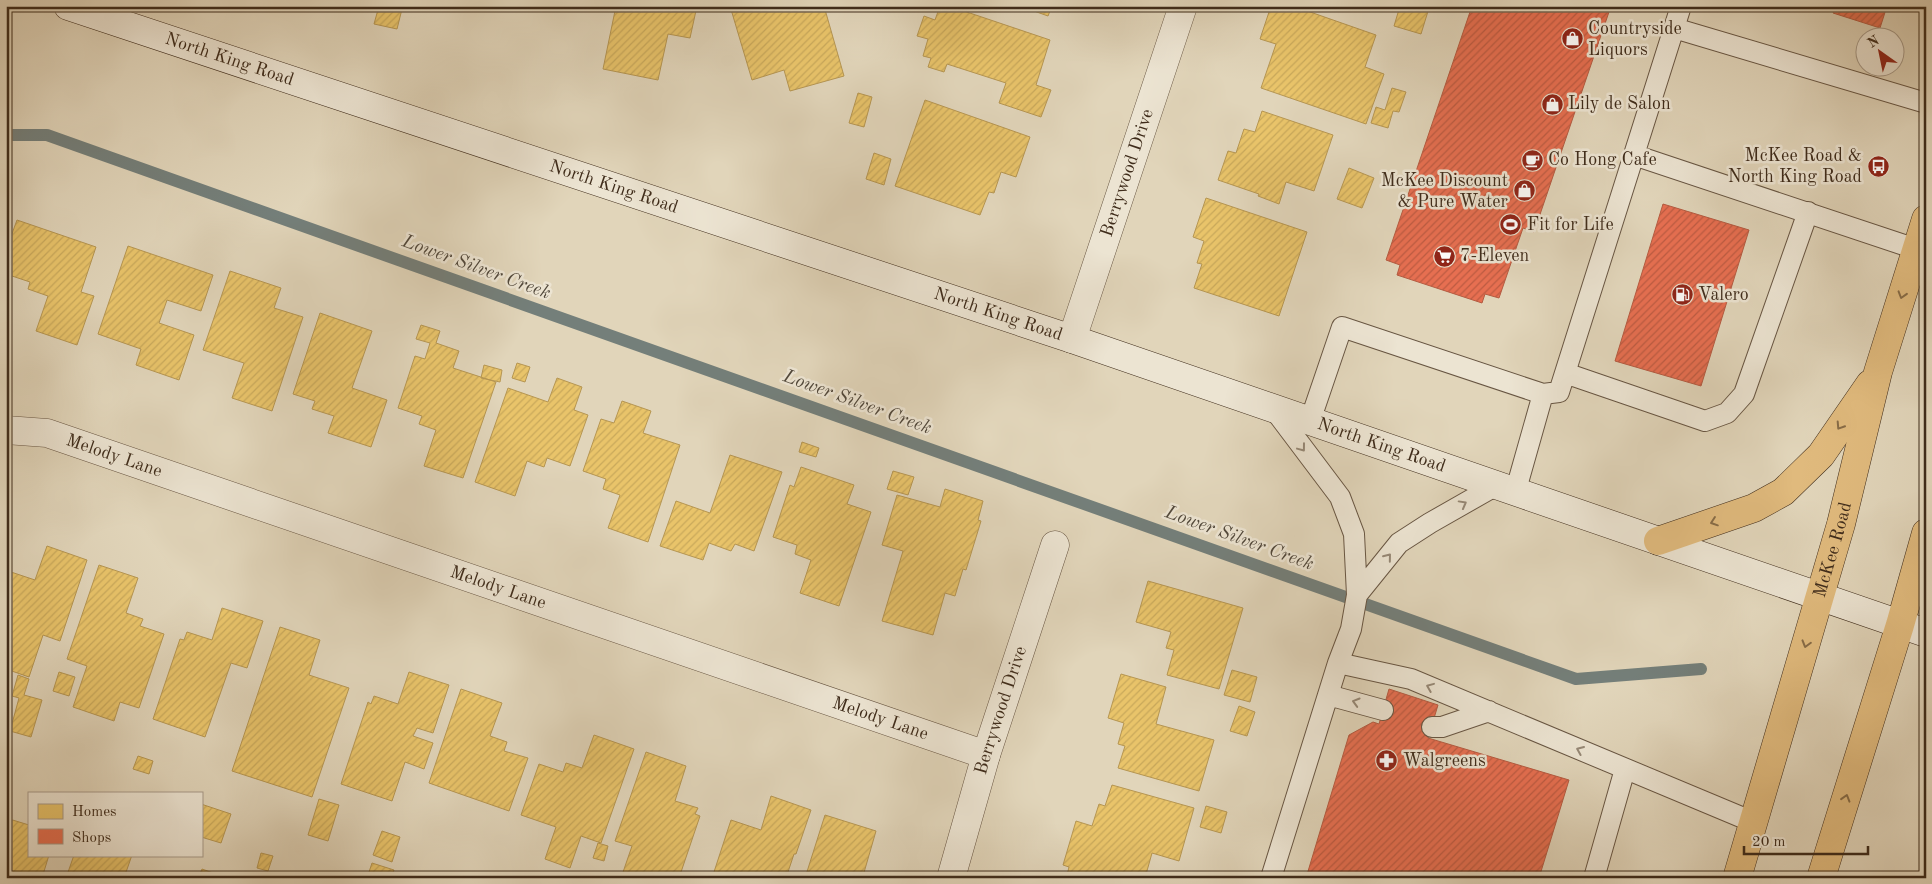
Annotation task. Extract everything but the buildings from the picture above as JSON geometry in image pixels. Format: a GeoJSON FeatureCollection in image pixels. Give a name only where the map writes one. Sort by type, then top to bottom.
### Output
{"type":"FeatureCollection","features":[{"type":"Feature","properties":{"kind":"main road","name":"North King Road"},"geometry":{"type":"LineString","coordinates":[[68,6],[1072,339],[1926,633]]}},
{"type":"Feature","properties":{"kind":"main road","name":"Berrywood Drive"},"geometry":{"type":"LineString","coordinates":[[1072,339],[1183,6]]}},
{"type":"Feature","properties":{"kind":"main road","name":"McKee Road"},"geometry":{"type":"LineString","coordinates":[[1737,878],[1844,512],[1878,372],[1926,219]]}},
{"type":"Feature","properties":{"kind":"main road"},"geometry":{"type":"LineString","coordinates":[[1658,542],[1754,508],[1783,492],[1821,455],[1878,372]]}},
{"type":"Feature","properties":{"kind":"main road","name":"Melody Lane"},"geometry":{"type":"LineString","coordinates":[[6,430],[47,434],[986,755]]}},
{"type":"Feature","properties":{"kind":"main road"},"geometry":{"type":"LineString","coordinates":[[1821,878],[1900,625],[1926,533]]}},
{"type":"Feature","properties":{"kind":"main road","name":"Berrywood Drive"},"geometry":{"type":"LineString","coordinates":[[951,878],[986,755],[1055,545]]}},
{"type":"Feature","properties":{"kind":"lane"},"geometry":{"type":"LineString","coordinates":[[1310,421],[1342,326],[1543,394],[1559,392],[1681,6]]}},
{"type":"Feature","properties":{"kind":"lane"},"geometry":{"type":"LineString","coordinates":[[1674,28],[1926,103]]}},
{"type":"Feature","properties":{"kind":"lane"},"geometry":{"type":"LineString","coordinates":[[1634,155],[1916,248]]}},
{"type":"Feature","properties":{"kind":"lane"},"geometry":{"type":"LineString","coordinates":[[1565,373],[1705,420],[1727,414],[1744,394],[1808,212]]}},
{"type":"Feature","properties":{"kind":"lane"},"geometry":{"type":"LineString","coordinates":[[1358,595],[1400,542],[1430,523],[1505,489],[1543,394]]}},
{"type":"Feature","properties":{"kind":"lane"},"geometry":{"type":"LineString","coordinates":[[1271,878],[1338,662],[1351,629],[1358,595],[1354,534],[1340,498],[1273,408]]}},
{"type":"Feature","properties":{"kind":"lane"},"geometry":{"type":"LineString","coordinates":[[1338,662],[1411,679],[1753,822]]}},
{"type":"Feature","properties":{"kind":"lane"},"geometry":{"type":"LineString","coordinates":[[1328,694],[1383,710]]}},
{"type":"Feature","properties":{"kind":"lane"},"geometry":{"type":"LineString","coordinates":[[1432,727],[1442,727],[1489,711]]}},
{"type":"Feature","properties":{"kind":"lane"},"geometry":{"type":"LineString","coordinates":[[1594,878],[1625,769]]}},
{"type":"Feature","properties":{"kind":"waterway","name":"Lower Silver Creek"},"geometry":{"type":"LineString","coordinates":[[6,135],[47,135],[1576,679],[1701,669]]}},
{"type":"Feature","properties":{"kind":"place","name":"Countryside Liquors"},"geometry":{"type":"Point","coordinates":[1572,39]}},
{"type":"Feature","properties":{"kind":"place","name":"Lily de Salon"},"geometry":{"type":"Point","coordinates":[1552,104]}},
{"type":"Feature","properties":{"kind":"place","name":"Co Hong Cafe"},"geometry":{"type":"Point","coordinates":[1532,160]}},
{"type":"Feature","properties":{"kind":"place","name":"McKee Road & North King Road"},"geometry":{"type":"Point","coordinates":[1878,166]}},
{"type":"Feature","properties":{"kind":"place","name":"McKee Discount & Pure Water"},"geometry":{"type":"Point","coordinates":[1524,191]}},
{"type":"Feature","properties":{"kind":"place","name":"Fit for Life"},"geometry":{"type":"Point","coordinates":[1511,225]}},
{"type":"Feature","properties":{"kind":"place","name":"7-Eleven"},"geometry":{"type":"Point","coordinates":[1444,256]}},
{"type":"Feature","properties":{"kind":"place","name":"Valero"},"geometry":{"type":"Point","coordinates":[1682,295]}},
{"type":"Feature","properties":{"kind":"place","name":"Walgreens"},"geometry":{"type":"Point","coordinates":[1387,761]}}]}
